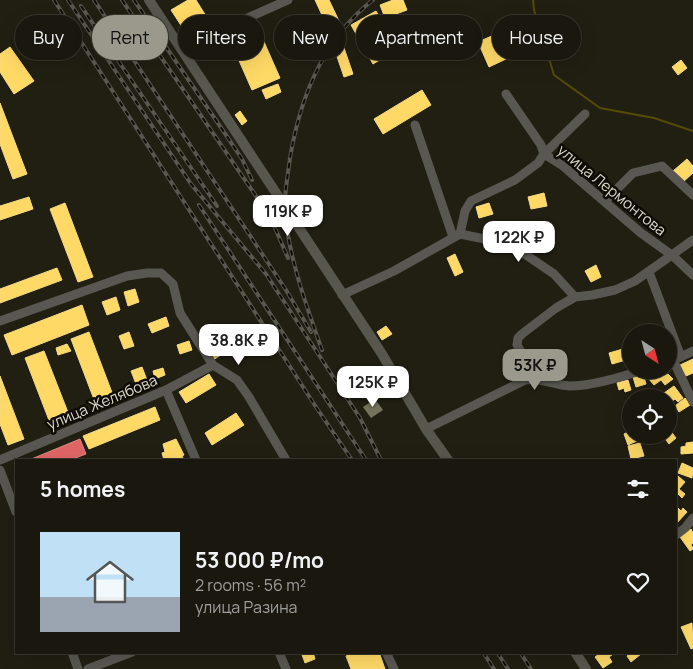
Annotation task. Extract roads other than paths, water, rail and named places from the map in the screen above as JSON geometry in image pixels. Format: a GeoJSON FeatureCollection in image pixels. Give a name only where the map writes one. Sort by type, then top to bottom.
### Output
{"type":"FeatureCollection","features":[{"type":"Feature","properties":{"kind":"main road"},"geometry":{"type":"LineString","coordinates":[[149,0],[178,45]]}},
{"type":"Feature","properties":{"kind":"main road"},"geometry":{"type":"LineString","coordinates":[[188,60],[382,354],[426,428],[447,459]]}},
{"type":"Feature","properties":{"kind":"main road"},"geometry":{"type":"LineString","coordinates":[[576,654],[586,669]]}},
{"type":"Feature","properties":{"kind":"street"},"geometry":{"type":"LineString","coordinates":[[254,15],[288,0]]}},
{"type":"Feature","properties":{"kind":"street","name":"улица Лермонтова"},"geometry":{"type":"LineString","coordinates":[[506,94],[541,145],[544,154],[564,166],[641,233],[673,256],[693,275]]}},
{"type":"Feature","properties":{"kind":"street"},"geometry":{"type":"LineString","coordinates":[[456,236],[465,211],[471,201],[515,180],[538,163],[544,154],[585,114]]}},
{"type":"Feature","properties":{"kind":"street"},"geometry":{"type":"LineString","coordinates":[[415,125],[456,236]]}},
{"type":"Feature","properties":{"kind":"street"},"geometry":{"type":"LineString","coordinates":[[604,201],[633,173],[662,166],[693,195]]}},
{"type":"Feature","properties":{"kind":"street"},"geometry":{"type":"LineString","coordinates":[[342,295],[394,271],[456,236],[510,244],[554,274],[575,297]]}},
{"type":"Feature","properties":{"kind":"street"},"geometry":{"type":"LineString","coordinates":[[532,379],[534,373],[517,345],[518,338],[556,308],[575,297],[615,290],[635,281],[673,256],[693,240]]}},
{"type":"Feature","properties":{"kind":"street"},"geometry":{"type":"LineString","coordinates":[[649,272],[664,324]]}},
{"type":"Feature","properties":{"kind":"street"},"geometry":{"type":"LineString","coordinates":[[0,321],[127,276],[161,273],[173,284],[180,313],[213,365],[237,380],[285,459]]}},
{"type":"Feature","properties":{"kind":"street"},"geometry":{"type":"LineString","coordinates":[[678,357],[693,351]]}},
{"type":"Feature","properties":{"kind":"street","name":"улица Желябова"},"geometry":{"type":"LineString","coordinates":[[0,460],[166,390],[213,365]]}},
{"type":"Feature","properties":{"kind":"street"},"geometry":{"type":"LineString","coordinates":[[678,368],[693,402]]}},
{"type":"Feature","properties":{"kind":"street"},"geometry":{"type":"LineString","coordinates":[[426,428],[525,380],[532,379],[568,386],[606,381],[622,376]]}},
{"type":"Feature","properties":{"kind":"street"},"geometry":{"type":"LineString","coordinates":[[166,390],[196,459]]}},
{"type":"Feature","properties":{"kind":"street"},"geometry":{"type":"LineString","coordinates":[[0,470],[15,509]]}},
{"type":"Feature","properties":{"kind":"street"},"geometry":{"type":"LineString","coordinates":[[677,534],[693,518]]}},
{"type":"Feature","properties":{"kind":"street"},"geometry":{"type":"LineString","coordinates":[[72,654],[75,668]]}},
{"type":"Feature","properties":{"kind":"street"},"geometry":{"type":"LineString","coordinates":[[88,669],[127,654]]}},
{"type":"Feature","properties":{"kind":"street"},"geometry":{"type":"LineString","coordinates":[[280,654],[286,669]]}},
{"type":"Feature","properties":{"kind":"street"},"geometry":{"type":"LineString","coordinates":[[387,654],[394,669]]}},
{"type":"Feature","properties":{"kind":"waterway"},"geometry":{"type":"LineString","coordinates":[[533,0],[534,10],[554,75],[600,108],[654,118],[693,131]]}},
{"type":"Feature","properties":{"kind":"railway"},"geometry":{"type":"LineString","coordinates":[[54,0],[351,459]]}},
{"type":"Feature","properties":{"kind":"railway"},"geometry":{"type":"LineString","coordinates":[[68,0],[191,184],[266,274],[360,418],[380,459]]}},
{"type":"Feature","properties":{"kind":"railway"},"geometry":{"type":"LineString","coordinates":[[94,0],[286,290],[311,332]]}},
{"type":"Feature","properties":{"kind":"railway"},"geometry":{"type":"LineString","coordinates":[[122,0],[256,196],[275,228],[288,258]]}},
{"type":"Feature","properties":{"kind":"railway"},"geometry":{"type":"LineString","coordinates":[[134,0],[242,159],[252,180]]}},
{"type":"Feature","properties":{"kind":"railway"},"geometry":{"type":"LineString","coordinates":[[322,350],[299,281],[287,228],[285,198],[290,158],[300,113],[317,71],[341,32],[373,0]]}},
{"type":"Feature","properties":{"kind":"railway"},"geometry":{"type":"LineString","coordinates":[[81,6],[217,206]]}},
{"type":"Feature","properties":{"kind":"railway"},"geometry":{"type":"LineString","coordinates":[[199,205],[365,459]]}},
{"type":"Feature","properties":{"kind":"railway"},"geometry":{"type":"LineString","coordinates":[[484,654],[494,669]]}},
{"type":"Feature","properties":{"kind":"railway"},"geometry":{"type":"LineString","coordinates":[[498,654],[508,669]]}},
{"type":"Feature","properties":{"kind":"railway"},"geometry":{"type":"LineString","coordinates":[[521,654],[531,669]]}}]}
